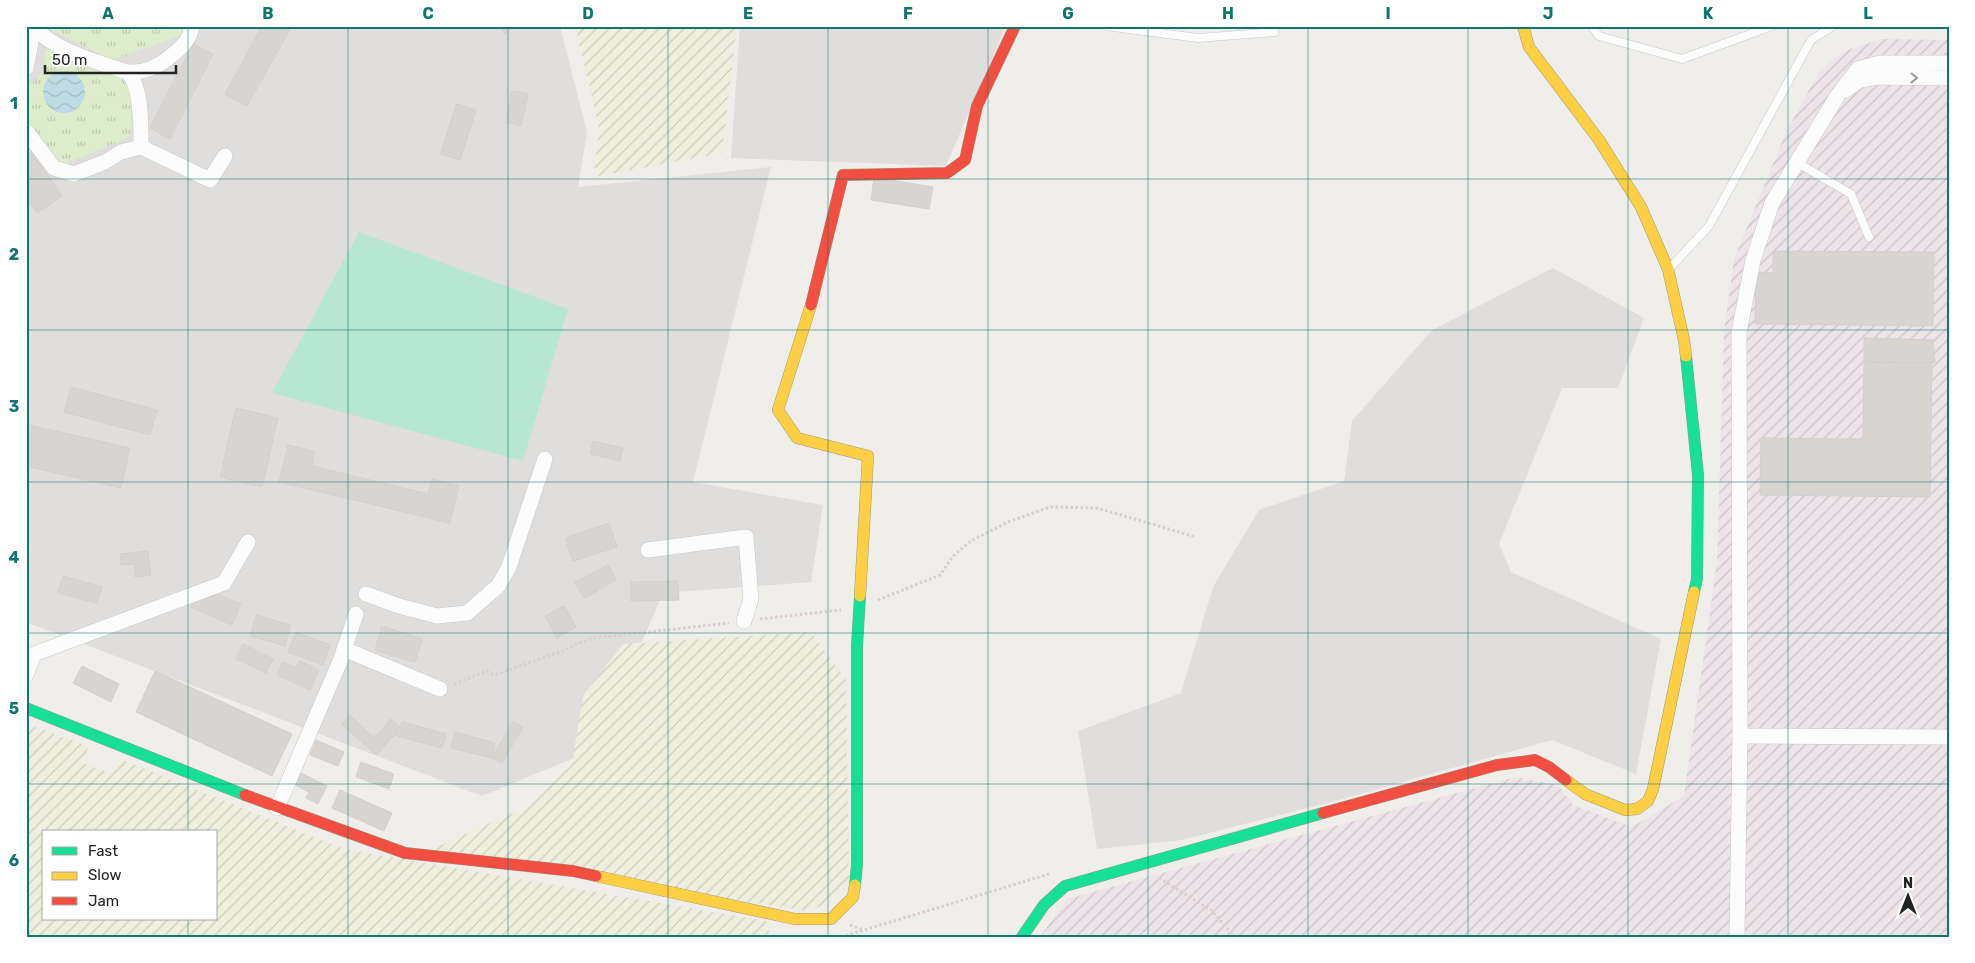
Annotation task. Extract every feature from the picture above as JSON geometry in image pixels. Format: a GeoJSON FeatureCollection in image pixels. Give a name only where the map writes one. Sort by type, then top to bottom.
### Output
{"type":"FeatureCollection","features":[{"type":"Feature","properties":{"kind":"street"},"geometry":{"type":"LineString","coordinates":[[26,68],[32,36],[31,26]]}},
{"type":"Feature","properties":{"kind":"street"},"geometry":{"type":"LineString","coordinates":[[31,26],[56,45],[91,60],[127,72],[145,71],[163,63],[188,40],[192,32],[191,26]]}},
{"type":"Feature","properties":{"kind":"street"},"geometry":{"type":"LineString","coordinates":[[26,708],[277,808],[405,852],[572,871],[795,919],[831,919],[853,897],[857,865],[857,646],[868,456],[797,438],[778,410],[815,292],[843,174],[947,173],[966,160],[977,106],[1015,26]]}},
{"type":"Feature","properties":{"kind":"street"},"geometry":{"type":"LineString","coordinates":[[1022,937],[1044,905],[1065,886],[1086,878],[1136,866],[1356,802],[1497,765],[1535,760],[1550,767],[1585,794],[1625,810],[1638,809],[1648,801],[1653,789],[1697,579],[1698,475],[1684,340],[1668,269],[1641,207],[1599,140],[1529,47],[1523,26]]}},
{"type":"Feature","properties":{"kind":"street"},"geometry":{"type":"LineString","coordinates":[[1737,937],[1740,736],[1739,332],[1754,260],[1772,203],[1838,95],[1858,69],[1880,63],[1949,63]]}},
{"type":"Feature","properties":{"kind":"street"},"geometry":{"type":"LineString","coordinates":[[127,72],[131,75],[137,89],[141,147]]}},
{"type":"Feature","properties":{"kind":"street"},"geometry":{"type":"LineString","coordinates":[[1838,95],[1860,80],[1879,77],[1949,78]]}},
{"type":"Feature","properties":{"kind":"street"},"geometry":{"type":"LineString","coordinates":[[26,131],[54,168],[74,174],[105,162],[121,152],[141,147],[210,180],[225,156]]}},
{"type":"Feature","properties":{"kind":"street"},"geometry":{"type":"LineString","coordinates":[[366,594],[399,606],[437,616],[467,613],[498,586],[509,567],[544,459]]}},
{"type":"Feature","properties":{"kind":"street"},"geometry":{"type":"LineString","coordinates":[[648,550],[746,536],[751,599],[744,621]]}},
{"type":"Feature","properties":{"kind":"street"},"geometry":{"type":"LineString","coordinates":[[26,675],[34,654],[224,583],[248,542]]}},
{"type":"Feature","properties":{"kind":"street"},"geometry":{"type":"LineString","coordinates":[[277,808],[344,649],[356,614]]}},
{"type":"Feature","properties":{"kind":"street"},"geometry":{"type":"LineString","coordinates":[[344,649],[440,689]]}},
{"type":"Feature","properties":{"kind":"street"},"geometry":{"type":"LineString","coordinates":[[1740,736],[1949,738]]}},
{"type":"Feature","properties":{"kind":"lane"},"geometry":{"type":"LineString","coordinates":[[1106,26],[1198,38],[1274,32]]}},
{"type":"Feature","properties":{"kind":"lane"},"geometry":{"type":"LineString","coordinates":[[1592,26],[1599,36],[1682,59],[1772,26]]}},
{"type":"Feature","properties":{"kind":"lane"},"geometry":{"type":"LineString","coordinates":[[1668,269],[1709,226],[1811,40],[1833,26]]}},
{"type":"Feature","properties":{"kind":"lane"},"geometry":{"type":"LineString","coordinates":[[1796,162],[1851,194],[1869,237]]}},
{"type":"Feature","properties":{"kind":"path"},"geometry":{"type":"LineString","coordinates":[[440,689],[487,671],[494,675],[594,638],[859,608],[940,575],[954,556],[971,541],[1008,522],[1050,507],[1097,508],[1196,536]]}},
{"type":"Feature","properties":{"kind":"path"},"geometry":{"type":"LineString","coordinates":[[1136,866],[1211,910],[1235,937]]}},
{"type":"Feature","properties":{"kind":"path"},"geometry":{"type":"LineString","coordinates":[[841,937],[1050,873]]}},
{"type":"Feature","properties":{"kind":"shaded area"},"geometry":{"type":"Polygon","coordinates":[[[26,26],[560,26],[587,133],[578,187],[771,167],[693,482],[823,505],[811,582],[663,593],[596,749],[482,796],[26,622],[26,26]]]}},
{"type":"Feature","properties":{"kind":"shaded area"},"geometry":{"type":"Polygon","coordinates":[[[740,26],[1006,26],[946,166],[731,158],[740,26]]]}},
{"type":"Feature","properties":{"kind":"shaded area"},"geometry":{"type":"Polygon","coordinates":[[[1882,39],[1949,40],[1949,937],[1040,937],[1067,899],[1516,777],[1558,785],[1573,805],[1632,827],[1684,796],[1717,562],[1724,332],[1734,259],[1786,132],[1819,72],[1844,51],[1882,39]]]}},
{"type":"Feature","properties":{"kind":"shaded area"},"geometry":{"type":"Polygon","coordinates":[[[1553,268],[1644,318],[1618,388],[1562,388],[1499,544],[1511,572],[1661,639],[1636,774],[1552,740],[1335,801],[1182,840],[1097,849],[1078,731],[1181,693],[1213,587],[1259,510],[1344,481],[1352,421],[1432,330],[1553,268]]]}},
{"type":"Feature","properties":{"kind":"green space"},"geometry":{"type":"Polygon","coordinates":[[[43,26],[186,26],[188,33],[112,60],[43,26]]]}},
{"type":"Feature","properties":{"kind":"green space"},"geometry":{"type":"Polygon","coordinates":[[[575,26],[737,26],[722,153],[594,177],[599,127],[575,26]]]}},
{"type":"Feature","properties":{"kind":"green space"},"geometry":{"type":"Polygon","coordinates":[[[49,48],[72,61],[119,74],[128,82],[131,126],[130,134],[126,139],[64,164],[58,161],[26,118],[26,91],[44,70],[45,50],[49,48]]]}},
{"type":"Feature","properties":{"kind":"green space"},"geometry":{"type":"Polygon","coordinates":[[[359,232],[568,309],[523,461],[272,393],[359,232]]]}},
{"type":"Feature","properties":{"kind":"green space"},"geometry":{"type":"Polygon","coordinates":[[[811,632],[846,680],[849,881],[834,901],[808,911],[426,852],[530,805],[572,764],[583,696],[623,644],[811,632]]]}},
{"type":"Feature","properties":{"kind":"green space"},"geometry":{"type":"Polygon","coordinates":[[[26,724],[89,746],[82,763],[110,773],[118,758],[344,849],[771,922],[768,936],[26,937],[26,724]]]}},
{"type":"Feature","properties":{"kind":"water"},"geometry":{"type":"Polygon","coordinates":[[[60,71],[68,71],[79,77],[85,92],[79,107],[68,113],[60,113],[49,107],[43,96],[43,88],[49,77],[60,71]]]}},
{"type":"Feature","properties":{"kind":"building"},"geometry":{"type":"Polygon","coordinates":[[[262,26],[292,26],[247,106],[225,94],[262,26]]]}},
{"type":"Feature","properties":{"kind":"building"},"geometry":{"type":"Polygon","coordinates":[[[498,26],[513,26],[505,34],[498,26]]]}},
{"type":"Feature","properties":{"kind":"building"},"geometry":{"type":"Polygon","coordinates":[[[193,44],[213,54],[170,139],[150,128],[193,44]]]}},
{"type":"Feature","properties":{"kind":"building"},"geometry":{"type":"Polygon","coordinates":[[[512,91],[528,94],[521,126],[506,122],[512,91]]]}},
{"type":"Feature","properties":{"kind":"building"},"geometry":{"type":"Polygon","coordinates":[[[456,104],[476,110],[460,160],[441,154],[456,104]]]}},
{"type":"Feature","properties":{"kind":"building"},"geometry":{"type":"Polygon","coordinates":[[[26,144],[62,196],[37,213],[26,198],[26,144]]]}},
{"type":"Feature","properties":{"kind":"building"},"geometry":{"type":"Polygon","coordinates":[[[874,177],[933,187],[929,209],[871,200],[874,177]]]}},
{"type":"Feature","properties":{"kind":"building"},"geometry":{"type":"Polygon","coordinates":[[[1773,251],[1934,252],[1933,326],[1755,324],[1756,272],[1773,273],[1773,251]]]}},
{"type":"Feature","properties":{"kind":"building"},"geometry":{"type":"Polygon","coordinates":[[[1864,338],[1933,340],[1935,363],[1864,362],[1864,338]]]}},
{"type":"Feature","properties":{"kind":"building"},"geometry":{"type":"Polygon","coordinates":[[[1864,362],[1932,363],[1930,497],[1760,495],[1761,438],[1863,439],[1864,362]]]}},
{"type":"Feature","properties":{"kind":"building"},"geometry":{"type":"Polygon","coordinates":[[[71,387],[157,410],[150,435],[64,412],[71,387]]]}},
{"type":"Feature","properties":{"kind":"building"},"geometry":{"type":"Polygon","coordinates":[[[236,408],[278,418],[262,487],[220,477],[236,408]]]}},
{"type":"Feature","properties":{"kind":"building"},"geometry":{"type":"Polygon","coordinates":[[[28,425],[130,448],[121,488],[26,466],[28,425]]]}},
{"type":"Feature","properties":{"kind":"building"},"geometry":{"type":"Polygon","coordinates":[[[593,441],[623,448],[620,461],[590,454],[593,441]]]}},
{"type":"Feature","properties":{"kind":"building"},"geometry":{"type":"Polygon","coordinates":[[[288,445],[315,452],[312,466],[428,494],[432,479],[459,486],[450,523],[279,482],[288,445]]]}},
{"type":"Feature","properties":{"kind":"building"},"geometry":{"type":"Polygon","coordinates":[[[609,523],[617,547],[573,561],[565,538],[609,523]]]}},
{"type":"Feature","properties":{"kind":"building"},"geometry":{"type":"Polygon","coordinates":[[[148,551],[151,575],[135,577],[134,564],[121,565],[120,554],[148,551]]]}},
{"type":"Feature","properties":{"kind":"building"},"geometry":{"type":"Polygon","coordinates":[[[608,565],[616,580],[584,598],[575,582],[608,565]]]}},
{"type":"Feature","properties":{"kind":"building"},"geometry":{"type":"Polygon","coordinates":[[[63,576],[102,587],[97,603],[58,593],[63,576]]]}},
{"type":"Feature","properties":{"kind":"building"},"geometry":{"type":"Polygon","coordinates":[[[678,581],[679,600],[631,601],[631,582],[678,581]]]}},
{"type":"Feature","properties":{"kind":"building"},"geometry":{"type":"Polygon","coordinates":[[[199,587],[241,604],[232,625],[191,607],[199,587]]]}},
{"type":"Feature","properties":{"kind":"building"},"geometry":{"type":"Polygon","coordinates":[[[564,606],[576,627],[557,638],[545,616],[564,606]]]}},
{"type":"Feature","properties":{"kind":"building"},"geometry":{"type":"Polygon","coordinates":[[[256,615],[291,625],[285,646],[250,636],[256,615]]]}},
{"type":"Feature","properties":{"kind":"building"},"geometry":{"type":"Polygon","coordinates":[[[382,626],[422,639],[415,662],[375,650],[382,626]]]}},
{"type":"Feature","properties":{"kind":"building"},"geometry":{"type":"Polygon","coordinates":[[[296,632],[330,645],[323,665],[288,652],[296,632]]]}},
{"type":"Feature","properties":{"kind":"building"},"geometry":{"type":"Polygon","coordinates":[[[243,644],[273,659],[266,673],[236,659],[243,644]]]}},
{"type":"Feature","properties":{"kind":"building"},"geometry":{"type":"Polygon","coordinates":[[[300,661],[319,670],[310,690],[277,675],[283,662],[296,668],[300,661]]]}},
{"type":"Feature","properties":{"kind":"building"},"geometry":{"type":"Polygon","coordinates":[[[82,666],[119,684],[111,702],[73,683],[82,666]]]}},
{"type":"Feature","properties":{"kind":"building"},"geometry":{"type":"Polygon","coordinates":[[[155,671],[292,734],[272,776],[136,712],[155,671]]]}},
{"type":"Feature","properties":{"kind":"building"},"geometry":{"type":"Polygon","coordinates":[[[350,715],[374,738],[391,719],[401,728],[376,755],[342,724],[350,715]]]}},
{"type":"Feature","properties":{"kind":"building"},"geometry":{"type":"Polygon","coordinates":[[[513,721],[523,727],[502,763],[492,758],[513,721]]]}},
{"type":"Feature","properties":{"kind":"building"},"geometry":{"type":"Polygon","coordinates":[[[403,722],[446,734],[442,748],[394,735],[403,722]]]}},
{"type":"Feature","properties":{"kind":"building"},"geometry":{"type":"Polygon","coordinates":[[[455,732],[495,743],[492,758],[451,748],[455,732]]]}},
{"type":"Feature","properties":{"kind":"building"},"geometry":{"type":"Polygon","coordinates":[[[316,740],[344,752],[338,766],[310,755],[316,740]]]}},
{"type":"Feature","properties":{"kind":"building"},"geometry":{"type":"Polygon","coordinates":[[[361,762],[394,774],[389,789],[356,777],[361,762]]]}},
{"type":"Feature","properties":{"kind":"building"},"geometry":{"type":"Polygon","coordinates":[[[301,773],[327,786],[318,804],[306,798],[309,792],[295,785],[301,773]]]}},
{"type":"Feature","properties":{"kind":"building"},"geometry":{"type":"Polygon","coordinates":[[[340,790],[392,813],[384,831],[332,808],[340,790]]]}},
{"type":"Feature","properties":{"kind":"traffic: fast"},"geometry":{"type":"LineString","coordinates":[[1686,356],[1698,475],[1697,579],[1694,592]]}},
{"type":"Feature","properties":{"kind":"traffic: fast"},"geometry":{"type":"LineString","coordinates":[[855,885],[857,865],[857,646],[860,596]]}},
{"type":"Feature","properties":{"kind":"traffic: fast"},"geometry":{"type":"LineString","coordinates":[[26,708],[245,795]]}},
{"type":"Feature","properties":{"kind":"traffic: fast"},"geometry":{"type":"LineString","coordinates":[[1022,937],[1044,905],[1065,886],[1323,813]]}},
{"type":"Feature","properties":{"kind":"traffic: slow"},"geometry":{"type":"LineString","coordinates":[[1523,26],[1529,47],[1599,140],[1641,207],[1668,269],[1686,356]]}},
{"type":"Feature","properties":{"kind":"traffic: slow"},"geometry":{"type":"LineString","coordinates":[[811,305],[778,410],[797,438],[868,456],[860,596]]}},
{"type":"Feature","properties":{"kind":"traffic: slow"},"geometry":{"type":"LineString","coordinates":[[1566,780],[1585,794],[1625,810],[1637,809],[1648,801],[1653,789],[1694,592]]}},
{"type":"Feature","properties":{"kind":"traffic: slow"},"geometry":{"type":"LineString","coordinates":[[596,876],[795,919],[831,919],[853,897],[855,885]]}},
{"type":"Feature","properties":{"kind":"traffic: jam"},"geometry":{"type":"LineString","coordinates":[[811,305],[843,175],[947,173],[965,160],[977,106],[1015,26]]}},
{"type":"Feature","properties":{"kind":"traffic: jam"},"geometry":{"type":"LineString","coordinates":[[1323,813],[1497,765],[1535,760],[1549,767],[1566,780]]}},
{"type":"Feature","properties":{"kind":"traffic: jam"},"geometry":{"type":"LineString","coordinates":[[245,795],[405,853],[573,871],[596,876]]}}]}
